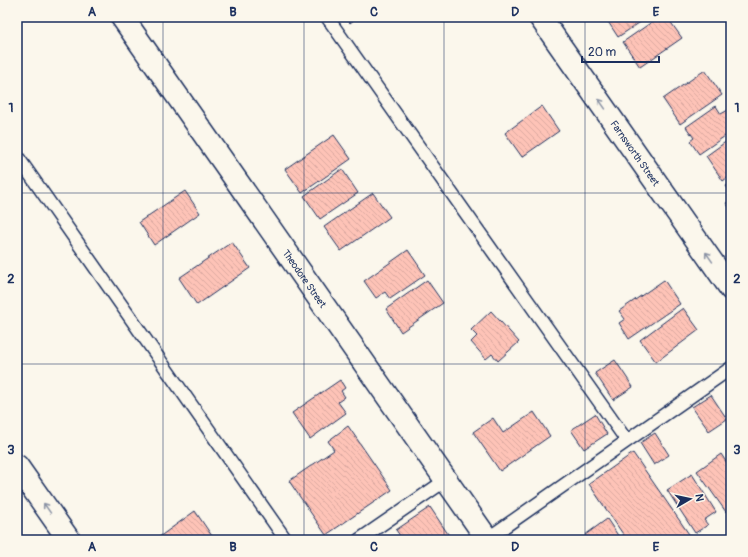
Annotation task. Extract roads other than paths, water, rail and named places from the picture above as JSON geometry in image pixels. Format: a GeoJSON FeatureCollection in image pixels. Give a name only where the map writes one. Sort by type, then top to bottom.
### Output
{"type":"FeatureCollection","features":[{"type":"Feature","properties":{"kind":"street","name":"Theodore Street"},"geometry":{"type":"LineString","coordinates":[[122,17],[488,540]]}},
{"type":"Feature","properties":{"kind":"street","name":"Farnsworth Street"},"geometry":{"type":"LineString","coordinates":[[540,17],[731,289]]}},
{"type":"Feature","properties":{"kind":"street"},"geometry":{"type":"LineString","coordinates":[[17,466],[69,540]]}},
{"type":"Feature","properties":{"kind":"lane"},"geometry":{"type":"LineString","coordinates":[[327,17],[627,441]]}},
{"type":"Feature","properties":{"kind":"lane"},"geometry":{"type":"LineString","coordinates":[[17,156],[286,540]]}},
{"type":"Feature","properties":{"kind":"lane"},"geometry":{"type":"LineString","coordinates":[[488,540],[731,368]]}},
{"type":"Feature","properties":{"kind":"lane"},"geometry":{"type":"LineString","coordinates":[[360,540],[446,480]]}}]}
